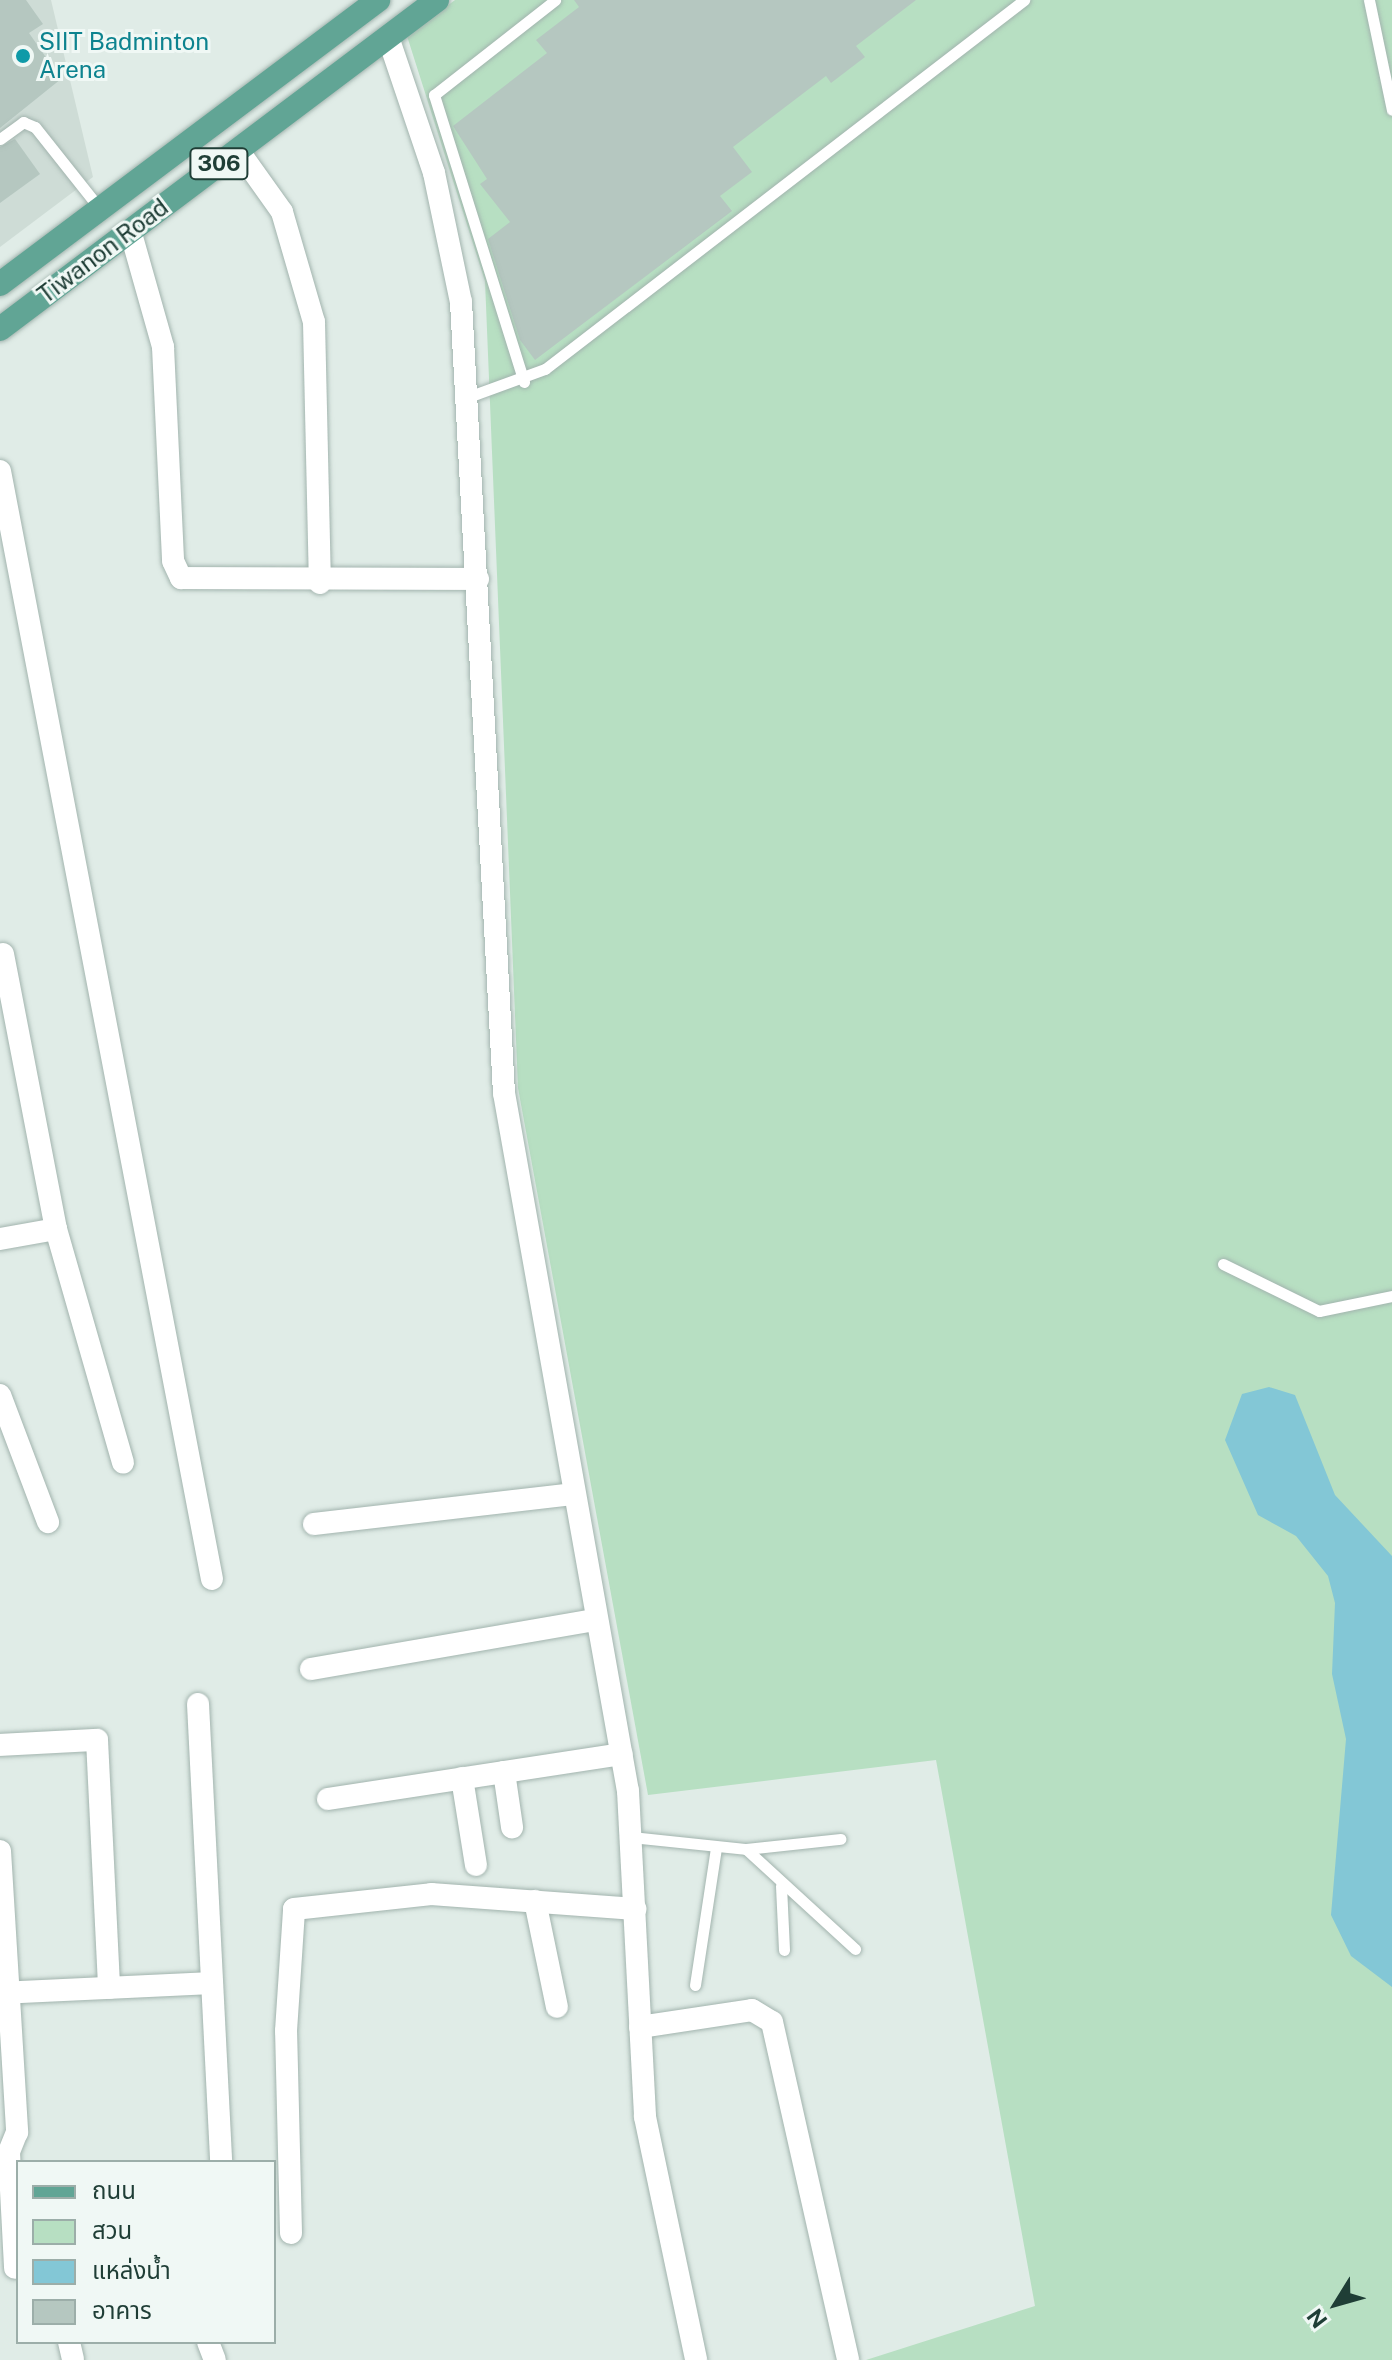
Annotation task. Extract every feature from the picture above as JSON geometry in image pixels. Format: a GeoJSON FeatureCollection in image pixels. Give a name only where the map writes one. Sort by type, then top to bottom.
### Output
{"type":"FeatureCollection","features":[{"type":"Feature","properties":{"kind":"main road","name":"Tiwanon Road"},"geometry":{"type":"LineString","coordinates":[[0,284],[378,0]]}},
{"type":"Feature","properties":{"kind":"main road","name":"Tiwanon Road"},"geometry":{"type":"LineString","coordinates":[[0,329],[437,0]]}},
{"type":"Feature","properties":{"kind":"street"},"geometry":{"type":"LineString","coordinates":[[388,37],[448,224],[468,397],[504,1093],[572,1494],[622,1754],[632,1837],[645,2117],[696,2360]]}},
{"type":"Feature","properties":{"kind":"street"},"geometry":{"type":"LineString","coordinates":[[238,150],[282,212],[314,322],[320,583]]}},
{"type":"Feature","properties":{"kind":"street"},"geometry":{"type":"LineString","coordinates":[[130,230],[163,347],[175,570],[190,583],[478,579]]}},
{"type":"Feature","properties":{"kind":"street"},"geometry":{"type":"LineString","coordinates":[[0,471],[212,1579]]}},
{"type":"Feature","properties":{"kind":"street"},"geometry":{"type":"LineString","coordinates":[[3,954],[56,1229],[123,1463]]}},
{"type":"Feature","properties":{"kind":"street"},"geometry":{"type":"LineString","coordinates":[[0,1239],[56,1229]]}},
{"type":"Feature","properties":{"kind":"street"},"geometry":{"type":"LineString","coordinates":[[0,1395],[48,1522]]}},
{"type":"Feature","properties":{"kind":"street"},"geometry":{"type":"LineString","coordinates":[[314,1524],[572,1494]]}},
{"type":"Feature","properties":{"kind":"street"},"geometry":{"type":"LineString","coordinates":[[311,1669],[596,1620]]}},
{"type":"Feature","properties":{"kind":"street"},"geometry":{"type":"LineString","coordinates":[[198,1704],[221,2160]]}},
{"type":"Feature","properties":{"kind":"street"},"geometry":{"type":"LineString","coordinates":[[0,1745],[97,1740],[109,1988]]}},
{"type":"Feature","properties":{"kind":"street"},"geometry":{"type":"LineString","coordinates":[[328,1799],[622,1754]]}},
{"type":"Feature","properties":{"kind":"street"},"geometry":{"type":"LineString","coordinates":[[504,1772],[512,1827]]}},
{"type":"Feature","properties":{"kind":"street"},"geometry":{"type":"LineString","coordinates":[[462,1778],[476,1865]]}},
{"type":"Feature","properties":{"kind":"street"},"geometry":{"type":"LineString","coordinates":[[0,1851],[15,2268]]}},
{"type":"Feature","properties":{"kind":"street"},"geometry":{"type":"LineString","coordinates":[[291,2233],[286,2031],[294,1909],[431,1894],[635,1909]]}},
{"type":"Feature","properties":{"kind":"street"},"geometry":{"type":"LineString","coordinates":[[535,1901],[557,2007]]}},
{"type":"Feature","properties":{"kind":"street"},"geometry":{"type":"LineString","coordinates":[[4,1993],[212,1983]]}},
{"type":"Feature","properties":{"kind":"street"},"geometry":{"type":"LineString","coordinates":[[640,2027],[752,2010],[772,2022],[848,2360]]}},
{"type":"Feature","properties":{"kind":"lane"},"geometry":{"type":"LineString","coordinates":[[524,382],[434,95],[555,0]]}},
{"type":"Feature","properties":{"kind":"lane"},"geometry":{"type":"LineString","coordinates":[[468,397],[524,382],[1024,0]]}},
{"type":"Feature","properties":{"kind":"lane"},"geometry":{"type":"LineString","coordinates":[[1369,0],[1392,110]]}},
{"type":"Feature","properties":{"kind":"lane"},"geometry":{"type":"LineString","coordinates":[[0,139],[23,122],[35,127],[101,209]]}},
{"type":"Feature","properties":{"kind":"lane"},"geometry":{"type":"LineString","coordinates":[[1223,1264],[1319,1311],[1392,1296]]}},
{"type":"Feature","properties":{"kind":"lane"},"geometry":{"type":"LineString","coordinates":[[632,1837],[746,1849],[840,1839]]}},
{"type":"Feature","properties":{"kind":"lane"},"geometry":{"type":"LineString","coordinates":[[695,1985],[716,1847]]}},
{"type":"Feature","properties":{"kind":"lane"},"geometry":{"type":"LineString","coordinates":[[746,1849],[781,1886],[855,1949]]}},
{"type":"Feature","properties":{"kind":"lane"},"geometry":{"type":"LineString","coordinates":[[781,1886],[784,1950]]}},
{"type":"Feature","properties":{"kind":"shaded area"},"geometry":{"type":"Polygon","coordinates":[[[0,0],[51,0],[93,177],[0,247],[0,0]]]}},
{"type":"Feature","properties":{"kind":"green space"},"geometry":{"type":"Polygon","coordinates":[[[455,0],[1392,0],[1392,2360],[866,2360],[1035,2306],[936,1760],[648,1795],[518,1088],[485,281],[407,36],[455,0]]]}},
{"type":"Feature","properties":{"kind":"water"},"geometry":{"type":"Polygon","coordinates":[[[1269,1387],[1295,1395],[1335,1495],[1392,1556],[1392,1987],[1351,1956],[1331,1915],[1346,1739],[1332,1674],[1335,1603],[1328,1576],[1296,1536],[1258,1515],[1225,1440],[1242,1394],[1269,1387]]]}},
{"type":"Feature","properties":{"kind":"building","name":"SIIT Badminton Arena"},"geometry":{"type":"Polygon","coordinates":[[[0,0],[26,0],[43,24],[29,33],[61,79],[0,128],[0,0]]]}},
{"type":"Feature","properties":{"kind":"building"},"geometry":{"type":"Polygon","coordinates":[[[574,0],[916,0],[856,46],[865,57],[831,83],[826,76],[733,147],[752,172],[720,196],[732,211],[535,360],[520,340],[488,239],[510,222],[480,184],[487,179],[453,126],[547,53],[536,40],[579,7],[574,0]]]}},
{"type":"Feature","properties":{"kind":"building"},"geometry":{"type":"Polygon","coordinates":[[[15,139],[40,174],[0,203],[0,147],[15,139]]]}},
{"type":"Feature","properties":{"kind":"place","name":"SIIT Badminton Arena"},"geometry":{"type":"Point","coordinates":[23,56]}}]}
